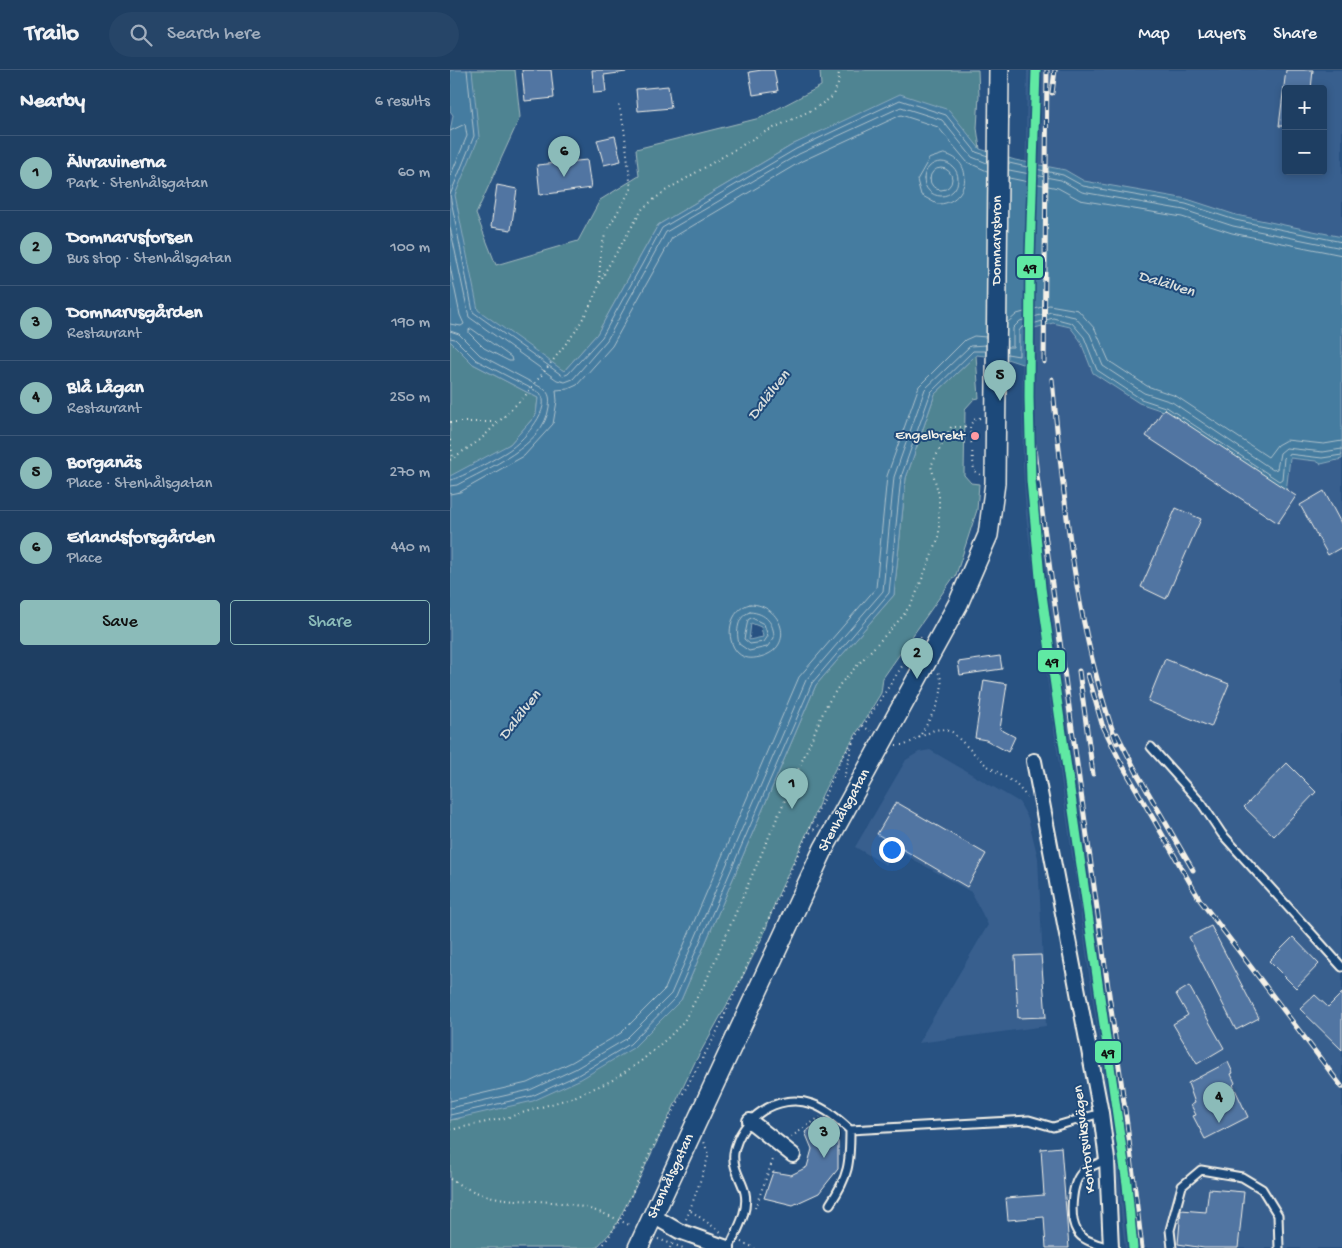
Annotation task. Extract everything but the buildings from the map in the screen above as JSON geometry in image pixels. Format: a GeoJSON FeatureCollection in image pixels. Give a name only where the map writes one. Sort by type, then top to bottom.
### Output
{"type":"FeatureCollection","features":[{"type":"Feature","properties":{"kind":"street","name":"Domnarvsbron"},"geometry":{"type":"LineString","coordinates":[[995,364],[999,70]]}},
{"type":"Feature","properties":{"kind":"street","name":"Stenhålsgatan"},"geometry":{"type":"LineString","coordinates":[[638,1248],[824,848],[958,604],[988,535],[995,483],[995,364]]}},
{"type":"Feature","properties":{"kind":"street","name":"Kontorsviksvägen"},"geometry":{"type":"LineString","coordinates":[[1034,761],[1101,1113],[1107,1160],[1109,1248]]}},
{"type":"Feature","properties":{"kind":"street"},"geometry":{"type":"LineString","coordinates":[[750,1121],[793,1155]]}},
{"type":"Feature","properties":{"kind":"street"},"geometry":{"type":"LineString","coordinates":[[653,1216],[679,1231],[730,1245]]}},
{"type":"Feature","properties":{"kind":"lane"},"geometry":{"type":"LineString","coordinates":[[1151,747],[1202,804],[1222,834],[1342,967]]}},
{"type":"Feature","properties":{"kind":"lane"},"geometry":{"type":"LineString","coordinates":[[730,1245],[746,1205],[745,1193],[736,1172],[734,1154],[740,1137],[750,1121],[763,1110],[778,1103],[794,1101],[812,1104],[827,1112],[850,1130],[1029,1120],[1053,1127],[1101,1113]]}},
{"type":"Feature","properties":{"kind":"lane"},"geometry":{"type":"LineString","coordinates":[[830,1204],[844,1180],[850,1164],[850,1130]]}},
{"type":"Feature","properties":{"kind":"lane"},"geometry":{"type":"LineString","coordinates":[[1107,1160],[1081,1173],[1074,1188],[1072,1208],[1077,1232],[1085,1239],[1109,1248]]}},
{"type":"Feature","properties":{"kind":"lane"},"geometry":{"type":"LineString","coordinates":[[1172,1248],[1170,1230],[1182,1186],[1201,1170],[1242,1177],[1262,1189],[1278,1215],[1279,1248]]}},
{"type":"Feature","properties":{"kind":"path"},"geometry":{"type":"LineString","coordinates":[[451,459],[480,440],[525,396],[575,332],[628,230],[643,208],[665,191],[752,139],[814,109],[832,97],[838,84],[839,70]]}},
{"type":"Feature","properties":{"kind":"path"},"geometry":{"type":"LineString","coordinates":[[599,285],[601,249],[606,232],[631,189],[624,128],[619,105]]}},
{"type":"Feature","properties":{"kind":"path"},"geometry":{"type":"LineString","coordinates":[[981,475],[974,471],[970,427],[972,420],[983,417]]}},
{"type":"Feature","properties":{"kind":"path"},"geometry":{"type":"LineString","coordinates":[[450,422],[498,422]]}},
{"type":"Feature","properties":{"kind":"path"},"geometry":{"type":"LineString","coordinates":[[450,1130],[510,1117],[574,1097],[611,1081],[640,1062],[684,1021],[706,981],[732,925],[826,706],[841,683],[903,616],[914,599],[939,537],[939,495],[931,466],[951,428],[970,427]]}},
{"type":"Feature","properties":{"kind":"path"},"geometry":{"type":"LineString","coordinates":[[450,440],[451,459]]}},
{"type":"Feature","properties":{"kind":"path"},"geometry":{"type":"LineString","coordinates":[[981,465],[981,484]]}},
{"type":"Feature","properties":{"kind":"path"},"geometry":{"type":"LineString","coordinates":[[601,1248],[620,1220],[652,1149],[715,1036],[841,760],[923,634]]}},
{"type":"Feature","properties":{"kind":"path"},"geometry":{"type":"LineString","coordinates":[[919,738],[942,691],[943,680],[937,670],[934,676]]}},
{"type":"Feature","properties":{"kind":"path"},"geometry":{"type":"LineString","coordinates":[[862,726],[874,732]]}},
{"type":"Feature","properties":{"kind":"path"},"geometry":{"type":"LineString","coordinates":[[896,746],[905,745],[942,729],[952,732],[986,766],[1015,783],[1030,799]]}},
{"type":"Feature","properties":{"kind":"path"},"geometry":{"type":"LineString","coordinates":[[843,781],[854,739]]}},
{"type":"Feature","properties":{"kind":"path"},"geometry":{"type":"LineString","coordinates":[[808,834],[824,822]]}},
{"type":"Feature","properties":{"kind":"path"},"geometry":{"type":"LineString","coordinates":[[752,1216],[779,1144],[827,1112]]}},
{"type":"Feature","properties":{"kind":"path"},"geometry":{"type":"LineString","coordinates":[[670,1248],[691,1211],[691,1202],[708,1156],[704,1142]]}},
{"type":"Feature","properties":{"kind":"path"},"geometry":{"type":"LineString","coordinates":[[450,1179],[483,1196],[509,1201],[568,1204],[588,1208],[620,1220]]}},
{"type":"Feature","properties":{"kind":"path"},"geometry":{"type":"LineString","coordinates":[[691,1211],[730,1245],[755,1248]]}},
{"type":"Feature","properties":{"kind":"shaded area"},"geometry":{"type":"Polygon","coordinates":[[[1027,70],[1342,70],[1342,1248],[1125,1248],[1110,1119],[1052,716],[1026,516],[1023,466],[1022,368],[1027,70]]]}},
{"type":"Feature","properties":{"kind":"shaded area"},"geometry":{"type":"Polygon","coordinates":[[[930,750],[1019,802],[1028,818],[1038,858],[1046,1026],[918,1043],[988,925],[971,892],[895,849],[886,865],[855,847],[906,760],[919,752],[930,750]]]}},
{"type":"Feature","properties":{"kind":"green space"},"geometry":{"type":"Polygon","coordinates":[[[470,70],[515,70],[520,117],[476,214],[496,265],[578,241],[600,200],[639,176],[636,149],[760,118],[821,86],[820,70],[978,70],[977,128],[980,149],[836,126],[794,144],[658,225],[597,334],[564,371],[470,317],[450,191],[475,140],[477,124],[470,70]]]}},
{"type":"Feature","properties":{"kind":"green space"},"geometry":{"type":"Polygon","coordinates":[[[450,341],[473,364],[538,398],[536,415],[510,444],[450,481],[450,341]]]}},
{"type":"Feature","properties":{"kind":"green space"},"geometry":{"type":"Polygon","coordinates":[[[976,355],[979,398],[974,399],[965,409],[964,475],[971,483],[979,484],[977,510],[955,578],[953,578],[883,678],[881,693],[836,767],[777,897],[764,934],[695,1062],[613,1230],[596,1248],[450,1248],[450,1120],[458,1119],[681,1000],[816,685],[894,595],[906,478],[935,394],[976,355]]]}},
{"type":"Feature","properties":{"kind":"water","name":"Dalälven"},"geometry":{"type":"Polygon","coordinates":[[[450,70],[472,70],[479,137],[455,195],[478,310],[564,371],[597,334],[658,225],[794,144],[900,94],[949,110],[980,149],[1015,160],[1065,170],[1084,181],[1187,199],[1236,215],[1342,237],[1342,459],[1321,464],[1316,461],[1290,458],[1286,492],[1166,412],[1139,403],[1093,373],[1080,340],[1070,327],[1053,323],[1024,331],[1025,365],[1004,358],[976,355],[935,394],[906,478],[894,595],[816,685],[681,1000],[633,1048],[581,1079],[533,1101],[450,1120],[450,476],[510,444],[536,415],[538,398],[473,364],[450,341],[450,132],[453,115],[450,111],[450,70]],[[751,623],[749,640],[763,637],[761,627],[751,623]]]}},
{"type":"Feature","properties":{"kind":"railway"},"geometry":{"type":"LineString","coordinates":[[1044,362],[1047,70]]}},
{"type":"Feature","properties":{"kind":"railway"},"geometry":{"type":"LineString","coordinates":[[1052,93],[1055,70]]}},
{"type":"Feature","properties":{"kind":"railway"},"geometry":{"type":"LineString","coordinates":[[1052,379],[1061,471],[1081,609],[1103,699],[1117,743]]}},
{"type":"Feature","properties":{"kind":"railway"},"geometry":{"type":"LineString","coordinates":[[1030,410],[1037,476],[1127,1124],[1142,1248]]}},
{"type":"Feature","properties":{"kind":"railway"},"geometry":{"type":"LineString","coordinates":[[1079,671],[1093,774]]}},
{"type":"Feature","properties":{"kind":"railway"},"geometry":{"type":"LineString","coordinates":[[1088,675],[1102,724],[1120,761],[1200,900],[1342,1087]]}},
{"type":"Feature","properties":{"kind":"railway"},"geometry":{"type":"LineString","coordinates":[[1117,734],[1138,775],[1193,870]]}},
{"type":"Feature","properties":{"kind":"transit line","name":"49"},"geometry":{"type":"LineString","coordinates":[[1036,70],[1030,257],[1029,397],[1031,480],[1041,588],[1127,1184],[1133,1248]]}},
{"type":"Feature","properties":{"kind":"place","name":"Erlandsforsgården"},"geometry":{"type":"Point","coordinates":[564,177]}},
{"type":"Feature","properties":{"kind":"place","name":"Borganäs"},"geometry":{"type":"Point","coordinates":[1000,401]}},
{"type":"Feature","properties":{"kind":"place","name":"Engelbrekt"},"geometry":{"type":"Point","coordinates":[975,436]}},
{"type":"Feature","properties":{"kind":"place","name":"Domnarvsforsen"},"geometry":{"type":"Point","coordinates":[917,679]}},
{"type":"Feature","properties":{"kind":"place","name":"Älvravinerna"},"geometry":{"type":"Point","coordinates":[792,809]}},
{"type":"Feature","properties":{"kind":"place","name":"Blå Lågan"},"geometry":{"type":"Point","coordinates":[1219,1123]}},
{"type":"Feature","properties":{"kind":"place","name":"Domnarvsgården"},"geometry":{"type":"Point","coordinates":[824,1158]}}]}
